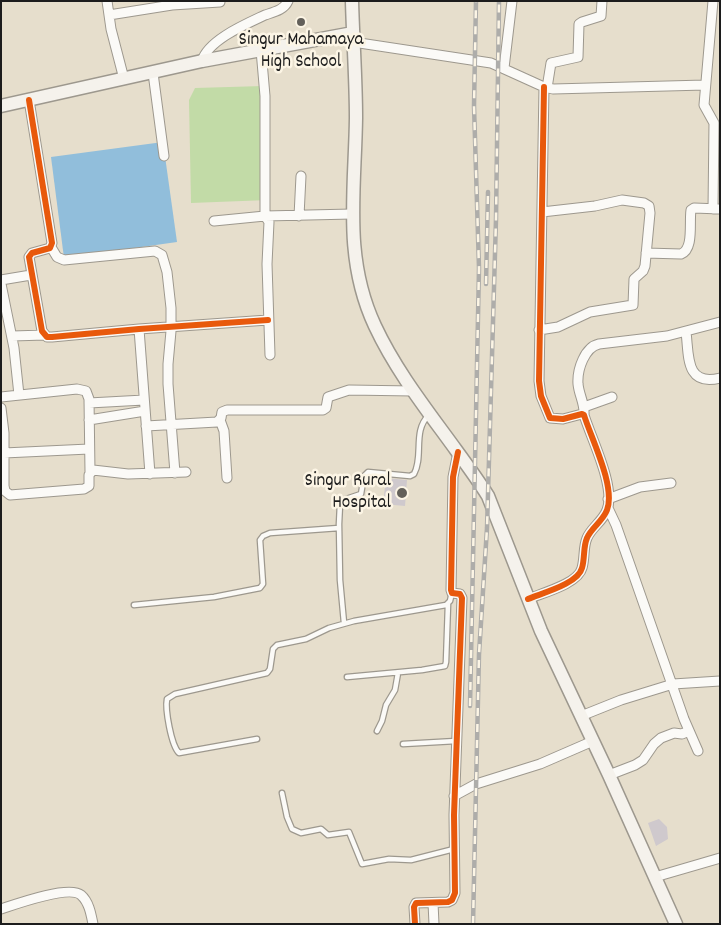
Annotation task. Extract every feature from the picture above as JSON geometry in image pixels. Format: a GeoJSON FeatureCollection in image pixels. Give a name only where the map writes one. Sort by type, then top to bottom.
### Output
{"type":"FeatureCollection","features":[{"type":"Feature","properties":{"kind":"main road"},"geometry":{"type":"LineString","coordinates":[[352,1],[356,107],[352,214],[354,254],[365,302],[385,346],[413,391],[488,496],[528,599],[676,924]]}},
{"type":"Feature","properties":{"kind":"main road"},"geometry":{"type":"LineString","coordinates":[[1,106],[202,61],[353,37]]}},
{"type":"Feature","properties":{"kind":"street"},"geometry":{"type":"LineString","coordinates":[[107,1],[124,79]]}},
{"type":"Feature","properties":{"kind":"street"},"geometry":{"type":"LineString","coordinates":[[202,61],[207,50],[218,42],[282,8],[288,1]]}},
{"type":"Feature","properties":{"kind":"street"},"geometry":{"type":"LineString","coordinates":[[504,68],[512,1]]}},
{"type":"Feature","properties":{"kind":"street"},"geometry":{"type":"LineString","coordinates":[[602,1],[601,16],[579,24],[578,57],[551,64],[546,87],[539,381],[541,396],[547,414],[553,419],[584,411],[612,397]]}},
{"type":"Feature","properties":{"kind":"street"},"geometry":{"type":"LineString","coordinates":[[646,253],[685,253],[689,242],[691,210],[694,208],[716,209],[714,123],[705,108],[705,85],[713,1]]}},
{"type":"Feature","properties":{"kind":"street"},"geometry":{"type":"LineString","coordinates":[[109,15],[172,3],[220,2]]}},
{"type":"Feature","properties":{"kind":"street"},"geometry":{"type":"LineString","coordinates":[[353,37],[491,63],[546,87],[563,89],[705,85]]}},
{"type":"Feature","properties":{"kind":"street"},"geometry":{"type":"LineString","coordinates":[[262,50],[265,96],[265,216],[269,222],[267,264],[270,354]]}},
{"type":"Feature","properties":{"kind":"street"},"geometry":{"type":"LineString","coordinates":[[152,72],[164,156]]}},
{"type":"Feature","properties":{"kind":"street"},"geometry":{"type":"LineString","coordinates":[[29,100],[52,243],[51,247],[57,257],[64,260],[155,251],[159,252],[164,258],[170,294],[171,327],[168,374],[175,473]]}},
{"type":"Feature","properties":{"kind":"street"},"geometry":{"type":"LineString","coordinates":[[299,216],[301,176]]}},
{"type":"Feature","properties":{"kind":"street"},"geometry":{"type":"LineString","coordinates":[[539,330],[558,327],[590,312],[633,305],[634,278],[644,268],[650,212],[649,206],[644,203],[622,200],[595,206],[542,212]]}},
{"type":"Feature","properties":{"kind":"street"},"geometry":{"type":"LineString","coordinates":[[214,221],[265,216],[352,214]]}},
{"type":"Feature","properties":{"kind":"street"},"geometry":{"type":"LineString","coordinates":[[45,335],[42,331],[31,275],[30,256],[51,247]]}},
{"type":"Feature","properties":{"kind":"street"},"geometry":{"type":"LineString","coordinates":[[1,280],[31,275]]}},
{"type":"Feature","properties":{"kind":"street"},"geometry":{"type":"LineString","coordinates":[[1,284],[12,336],[19,395]]}},
{"type":"Feature","properties":{"kind":"street"},"geometry":{"type":"LineString","coordinates":[[12,336],[45,335],[52,337],[268,320]]}},
{"type":"Feature","properties":{"kind":"street"},"geometry":{"type":"LineString","coordinates":[[698,751],[689,732],[608,503],[602,463],[590,434],[578,380],[584,359],[592,346],[667,336],[720,322]]}},
{"type":"Feature","properties":{"kind":"street"},"geometry":{"type":"LineString","coordinates":[[139,329],[150,474]]}},
{"type":"Feature","properties":{"kind":"street"},"geometry":{"type":"LineString","coordinates":[[686,332],[690,366],[694,374],[705,380],[720,378]]}},
{"type":"Feature","properties":{"kind":"street"},"geometry":{"type":"LineString","coordinates":[[1,397],[81,389],[87,393],[89,486],[84,489],[58,492],[10,495],[7,493],[4,486],[1,408]]}},
{"type":"Feature","properties":{"kind":"street"},"geometry":{"type":"LineString","coordinates":[[227,478],[224,431],[220,420],[222,412],[227,410],[323,410],[326,408],[328,397],[349,390],[413,391]]}},
{"type":"Feature","properties":{"kind":"street"},"geometry":{"type":"LineString","coordinates":[[88,403],[144,400]]}},
{"type":"Feature","properties":{"kind":"street"},"geometry":{"type":"LineString","coordinates":[[89,420],[145,411]]}},
{"type":"Feature","properties":{"kind":"street"},"geometry":{"type":"LineString","coordinates":[[146,426],[217,422],[220,420]]}},
{"type":"Feature","properties":{"kind":"street"},"geometry":{"type":"LineString","coordinates":[[4,453],[89,450]]}},
{"type":"Feature","properties":{"kind":"street"},"geometry":{"type":"LineString","coordinates":[[415,924],[414,907],[416,903],[451,902],[455,896],[454,796],[462,598],[460,594],[452,592],[452,495],[458,452]]}},
{"type":"Feature","properties":{"kind":"street"},"geometry":{"type":"LineString","coordinates":[[90,472],[96,470],[128,474],[186,472]]}},
{"type":"Feature","properties":{"kind":"street"},"geometry":{"type":"LineString","coordinates":[[528,599],[574,580],[580,574],[587,537],[608,503],[640,487],[671,483]]}},
{"type":"Feature","properties":{"kind":"street"},"geometry":{"type":"LineString","coordinates":[[581,716],[622,700],[673,684],[720,681]]}},
{"type":"Feature","properties":{"kind":"street"},"geometry":{"type":"LineString","coordinates":[[609,775],[635,766],[643,760],[654,744],[661,738],[674,733],[682,734],[689,732]]}},
{"type":"Feature","properties":{"kind":"street"},"geometry":{"type":"LineString","coordinates":[[454,796],[476,784],[540,764],[593,741]]}},
{"type":"Feature","properties":{"kind":"street"},"geometry":{"type":"LineString","coordinates":[[655,877],[720,858]]}},
{"type":"Feature","properties":{"kind":"street"},"geometry":{"type":"LineString","coordinates":[[1,909],[63,892],[75,892],[85,900],[93,924]]}},
{"type":"Feature","properties":{"kind":"street"},"geometry":{"type":"LineString","coordinates":[[433,903],[434,924]]}},
{"type":"Feature","properties":{"kind":"lane"},"geometry":{"type":"LineString","coordinates":[[344,623],[341,596],[340,504],[343,500],[361,494],[366,473],[410,476],[415,473],[420,428],[423,421],[430,414]]}},
{"type":"Feature","properties":{"kind":"lane"},"geometry":{"type":"LineString","coordinates":[[134,605],[214,597],[260,588],[263,584],[260,540],[263,536],[270,533],[339,528]]}},
{"type":"Feature","properties":{"kind":"lane"},"geometry":{"type":"LineString","coordinates":[[347,677],[398,673],[445,666],[448,604],[452,592]]}},
{"type":"Feature","properties":{"kind":"lane"},"geometry":{"type":"LineString","coordinates":[[257,739],[179,753],[175,747],[166,710],[168,696],[267,673],[270,669],[272,650],[277,645],[306,639],[344,623],[448,604]]}},
{"type":"Feature","properties":{"kind":"lane"},"geometry":{"type":"LineString","coordinates":[[377,731],[386,705],[395,690],[398,673]]}},
{"type":"Feature","properties":{"kind":"lane"},"geometry":{"type":"LineString","coordinates":[[403,744],[456,740]]}},
{"type":"Feature","properties":{"kind":"lane"},"geometry":{"type":"LineString","coordinates":[[282,793],[287,817],[292,829],[301,833],[321,828],[328,835],[349,832],[360,862],[363,865],[389,859],[415,859],[454,849]]}},
{"type":"Feature","properties":{"kind":"green space"},"geometry":{"type":"Polygon","coordinates":[[[263,86],[268,200],[191,203],[189,100],[195,88],[263,86]]]}},
{"type":"Feature","properties":{"kind":"water"},"geometry":{"type":"Polygon","coordinates":[[[163,142],[177,242],[64,258],[51,157],[163,142]]]}},
{"type":"Feature","properties":{"kind":"building"},"geometry":{"type":"Polygon","coordinates":[[[386,478],[407,480],[405,506],[383,504],[386,478]]]}},
{"type":"Feature","properties":{"kind":"building"},"geometry":{"type":"Polygon","coordinates":[[[659,819],[667,827],[668,839],[656,846],[648,823],[659,819]]]}},
{"type":"Feature","properties":{"kind":"railway"},"geometry":{"type":"LineString","coordinates":[[470,706],[479,268],[474,106],[476,1]]}},
{"type":"Feature","properties":{"kind":"railway"},"geometry":{"type":"LineString","coordinates":[[473,924],[479,654],[487,528],[496,219],[499,1]]}},
{"type":"Feature","properties":{"kind":"railway"},"geometry":{"type":"LineString","coordinates":[[486,284],[488,192]]}},
{"type":"Feature","properties":{"kind":"cycle path"},"geometry":{"type":"LineString","coordinates":[[528,599],[567,583],[579,574],[583,564],[587,538],[605,514],[609,500],[602,462],[584,415],[563,419],[550,418],[541,396],[539,381],[544,87]]}},
{"type":"Feature","properties":{"kind":"cycle path"},"geometry":{"type":"LineString","coordinates":[[29,100],[52,243],[50,248],[32,253],[29,257],[42,331],[47,337],[268,320]]}},
{"type":"Feature","properties":{"kind":"cycle path"},"geometry":{"type":"LineString","coordinates":[[415,924],[414,907],[416,903],[448,902],[452,900],[455,893],[454,815],[462,598],[460,594],[452,593],[451,590],[453,477],[458,452]]}},
{"type":"Feature","properties":{"kind":"place","name":"Singur Mahamaya High School"},"geometry":{"type":"Point","coordinates":[301,22]}},
{"type":"Feature","properties":{"kind":"place","name":"Singur Rural Hospital"},"geometry":{"type":"Point","coordinates":[402,493]}}]}
